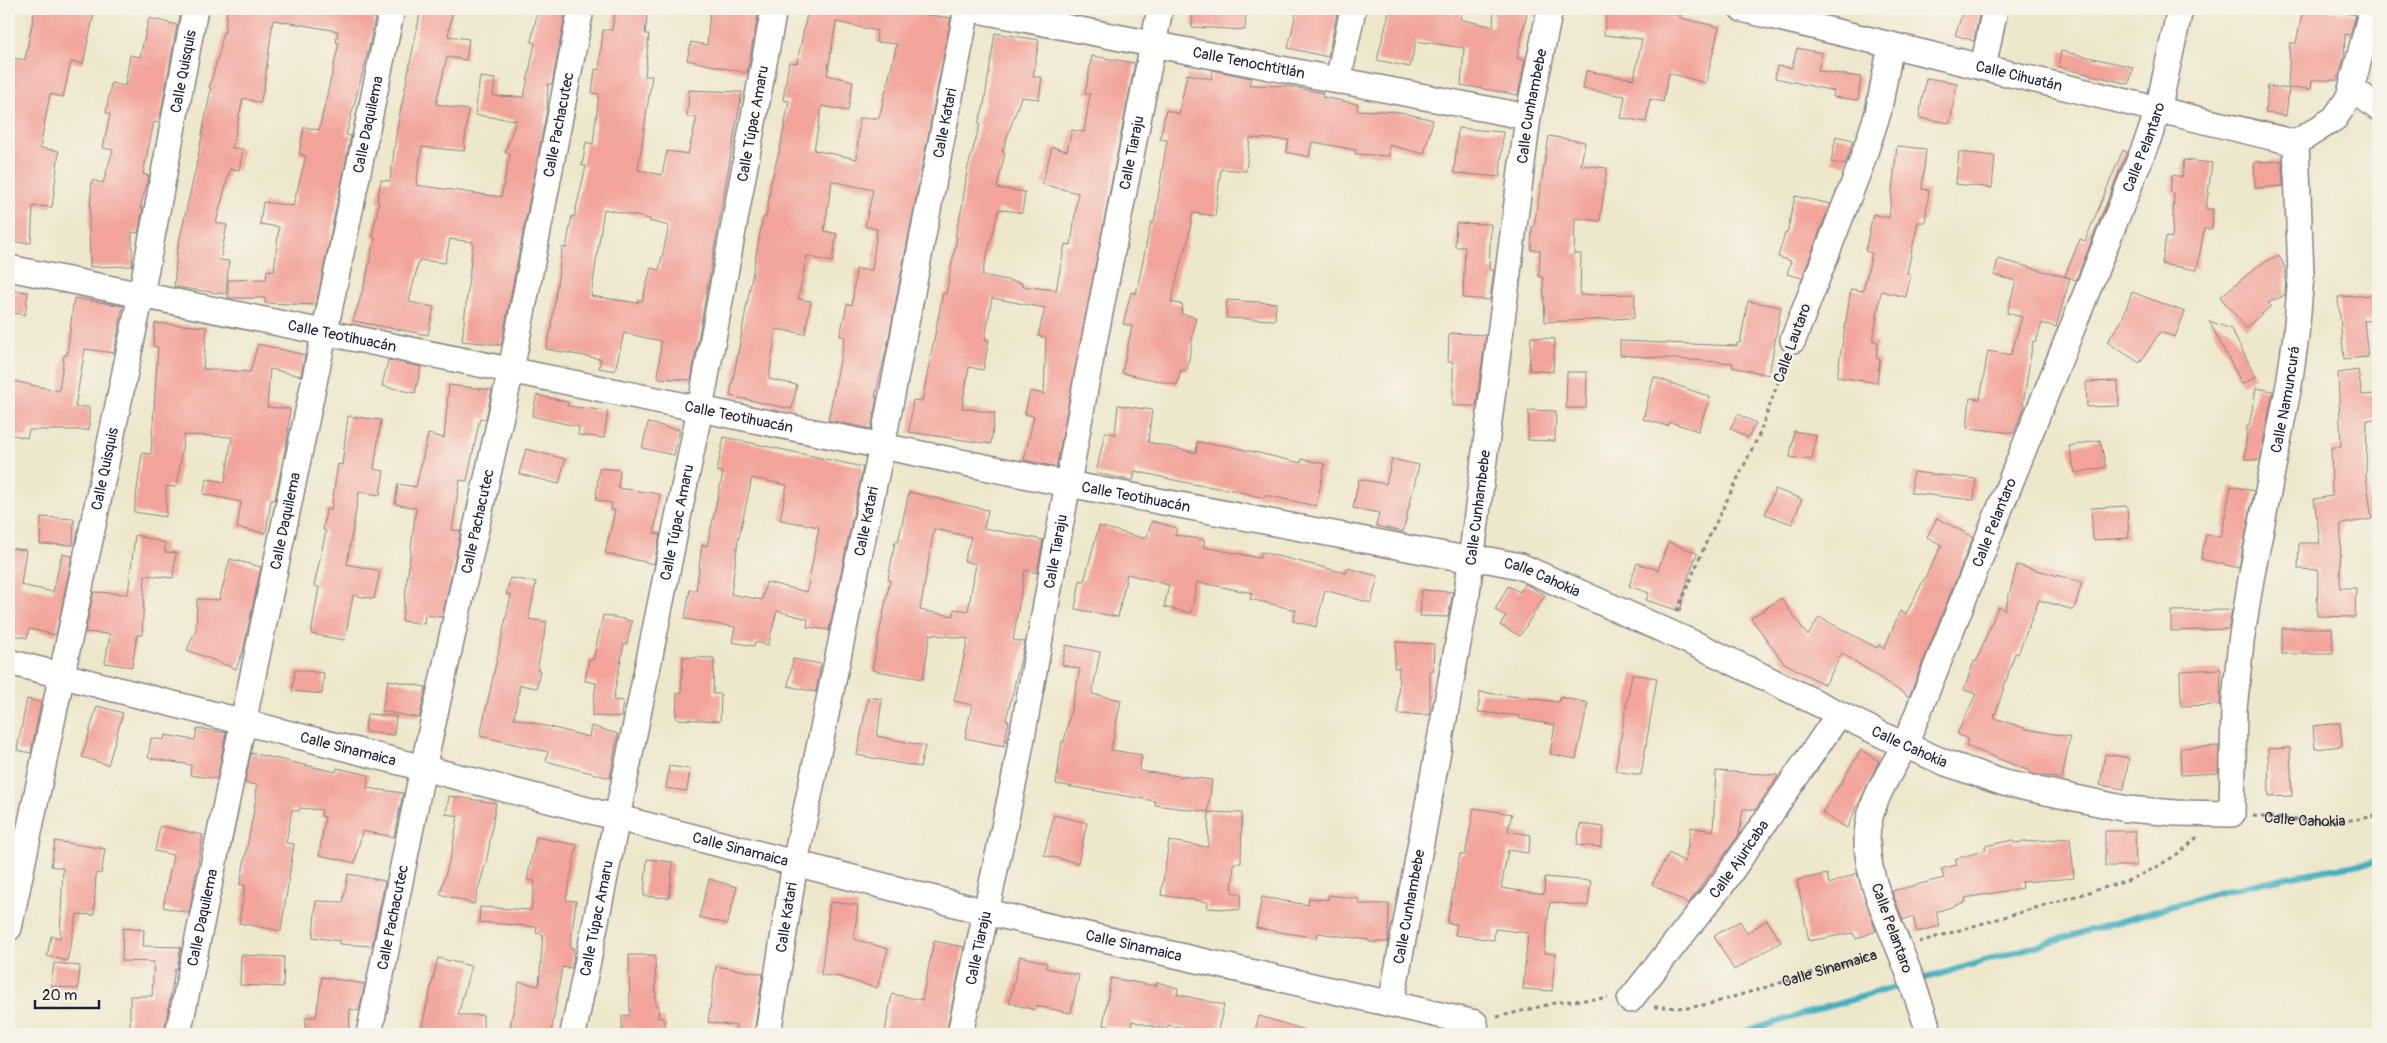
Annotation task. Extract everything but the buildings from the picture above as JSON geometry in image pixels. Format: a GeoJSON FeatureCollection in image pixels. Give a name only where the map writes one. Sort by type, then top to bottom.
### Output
{"type":"FeatureCollection","features":[{"type":"Feature","properties":{"kind":"street","name":"Calle Quisquis"},"geometry":{"type":"LineString","coordinates":[[9,928],[141,295],[195,9]]}},
{"type":"Feature","properties":{"kind":"street","name":"Calle Daquilema"},"geometry":{"type":"LineString","coordinates":[[178,1034],[392,9]]}},
{"type":"Feature","properties":{"kind":"street","name":"Calle Pachacutec"},"geometry":{"type":"LineString","coordinates":[[369,1034],[423,768],[511,370],[581,9]]}},
{"type":"Feature","properties":{"kind":"street","name":"Calle Túpac Amaru"},"geometry":{"type":"LineString","coordinates":[[573,1034],[700,409],[774,9]]}},
{"type":"Feature","properties":{"kind":"street","name":"Calle Katari"},"geometry":{"type":"LineString","coordinates":[[768,1034],[795,863],[882,446],[967,9]]}},
{"type":"Feature","properties":{"kind":"street","name":"Calle Tenochtitlán"},"geometry":{"type":"LineString","coordinates":[[972,9],[1153,46],[1528,117]]}},
{"type":"Feature","properties":{"kind":"street","name":"Calle Tiaraju"},"geometry":{"type":"LineString","coordinates":[[960,1034],[1015,776],[1068,484],[1160,9]]}},
{"type":"Feature","properties":{"kind":"street"},"geometry":{"type":"LineString","coordinates":[[1338,81],[1353,9]]}},
{"type":"Feature","properties":{"kind":"street","name":"Calle Cunhambebe"},"geometry":{"type":"LineString","coordinates":[[1391,1004],[1466,600],[1528,117],[1550,9]]}},
{"type":"Feature","properties":{"kind":"street","name":"Calle Cihuatán"},"geometry":{"type":"LineString","coordinates":[[1742,9],[1783,14],[1891,45],[2296,143]]}},
{"type":"Feature","properties":{"kind":"street"},"geometry":{"type":"LineString","coordinates":[[1983,67],[1995,9]]}},
{"type":"Feature","properties":{"kind":"street","name":"Calle Pelantaro"},"geometry":{"type":"LineString","coordinates":[[1930,1034],[1899,948],[1878,897],[1871,866],[1868,839],[1869,822],[1875,802],[1905,745],[2150,134],[2158,110],[2180,9]]}},
{"type":"Feature","properties":{"kind":"street"},"geometry":{"type":"LineString","coordinates":[[2296,143],[2335,118],[2349,97],[2372,9]]}},
{"type":"Feature","properties":{"kind":"street","name":"Calle Lautaro"},"geometry":{"type":"LineString","coordinates":[[1792,340],[1863,158],[1878,113],[1891,45]]}},
{"type":"Feature","properties":{"kind":"street"},"geometry":{"type":"LineString","coordinates":[[2352,88],[2378,108]]}},
{"type":"Feature","properties":{"kind":"street","name":"Calle Namuncurá"},"geometry":{"type":"LineString","coordinates":[[2225,814],[2241,642],[2251,579],[2289,385],[2296,336],[2301,275],[2296,143]]}},
{"type":"Feature","properties":{"kind":"street","name":"Calle Teotihuacán"},"geometry":{"type":"LineString","coordinates":[[9,268],[1068,484],[1471,560]]}},
{"type":"Feature","properties":{"kind":"street","name":"Calle Cahokia"},"geometry":{"type":"LineString","coordinates":[[1471,560],[1506,562],[1520,566],[1667,632],[1905,745],[1946,763],[2004,783],[2127,809],[2225,814]]}},
{"type":"Feature","properties":{"kind":"street","name":"Calle Sinamaica"},"geometry":{"type":"LineString","coordinates":[[9,662],[986,912],[1391,1004],[1475,1029]]}},
{"type":"Feature","properties":{"kind":"street","name":"Calle Ajuricaba"},"geometry":{"type":"LineString","coordinates":[[1630,1000],[1723,883],[1839,714]]}},
{"type":"Feature","properties":{"kind":"path","name":"Calle Lautaro"},"geometry":{"type":"LineString","coordinates":[[1667,632],[1706,543],[1759,435],[1792,340]]}},
{"type":"Feature","properties":{"kind":"path","name":"Calle Cahokia"},"geometry":{"type":"LineString","coordinates":[[2225,814],[2319,822],[2346,821],[2378,815]]}},
{"type":"Feature","properties":{"kind":"path","name":"Calle Sinamaica"},"geometry":{"type":"LineString","coordinates":[[1475,1029],[1559,1002],[1588,998],[1630,1000],[1668,1008],[1704,1005],[2127,881],[2157,868],[2188,847],[2225,814]]}},
{"type":"Feature","properties":{"kind":"waterway"},"geometry":{"type":"LineString","coordinates":[[1923,979],[2217,893],[2292,876],[2378,861]]}},
{"type":"Feature","properties":{"kind":"waterway"},"geometry":{"type":"LineString","coordinates":[[1736,1034],[1905,984]]}}]}
